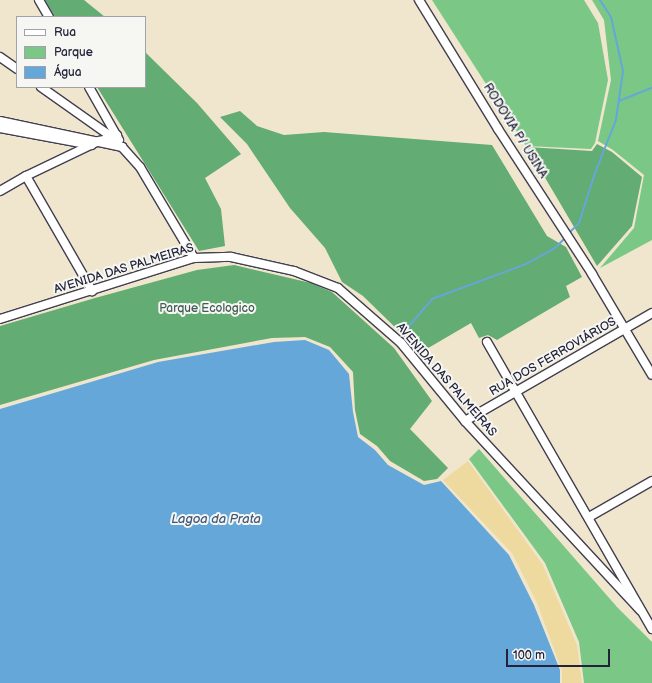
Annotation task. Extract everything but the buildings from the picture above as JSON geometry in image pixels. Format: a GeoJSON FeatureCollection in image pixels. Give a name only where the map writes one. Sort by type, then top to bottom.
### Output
{"type":"FeatureCollection","features":[{"type":"Feature","properties":{"kind":"street"},"geometry":{"type":"LineString","coordinates":[[39,0],[48,16]]}},
{"type":"Feature","properties":{"kind":"street","name":"RODOVIA P/ USINA"},"geometry":{"type":"LineString","coordinates":[[419,0],[498,129],[592,274],[652,375]]}},
{"type":"Feature","properties":{"kind":"street"},"geometry":{"type":"LineString","coordinates":[[0,57],[16,69]]}},
{"type":"Feature","properties":{"kind":"street"},"geometry":{"type":"LineString","coordinates":[[42,88],[118,145],[140,167],[194,258]]}},
{"type":"Feature","properties":{"kind":"street"},"geometry":{"type":"LineString","coordinates":[[90,88],[118,145]]}},
{"type":"Feature","properties":{"kind":"street"},"geometry":{"type":"LineString","coordinates":[[0,121],[118,145]]}},
{"type":"Feature","properties":{"kind":"street"},"geometry":{"type":"LineString","coordinates":[[0,128],[91,145],[118,145]]}},
{"type":"Feature","properties":{"kind":"street"},"geometry":{"type":"LineString","coordinates":[[0,191],[26,176],[99,141]]}},
{"type":"Feature","properties":{"kind":"street"},"geometry":{"type":"LineString","coordinates":[[26,176],[92,291]]}},
{"type":"Feature","properties":{"kind":"street","name":"AVENIDA DAS PALMEIRAS"},"geometry":{"type":"LineString","coordinates":[[0,319],[194,258],[231,257],[294,271],[338,288],[401,343],[465,421],[640,610]]}},
{"type":"Feature","properties":{"kind":"street","name":"RUA DOS FERROVIÁRIOS"},"geometry":{"type":"LineString","coordinates":[[465,421],[626,330],[652,313]]}},
{"type":"Feature","properties":{"kind":"street"},"geometry":{"type":"LineString","coordinates":[[487,342],[518,392],[652,629]]}},
{"type":"Feature","properties":{"kind":"street"},"geometry":{"type":"LineString","coordinates":[[589,517],[652,481]]}},
{"type":"Feature","properties":{"kind":"green space"},"geometry":{"type":"Polygon","coordinates":[[[45,0],[84,0],[104,16],[54,16],[45,0]]]}},
{"type":"Feature","properties":{"kind":"green space"},"geometry":{"type":"Polygon","coordinates":[[[432,0],[584,0],[598,23],[608,80],[595,143],[591,149],[526,146],[432,0]]]}},
{"type":"Feature","properties":{"kind":"green space"},"geometry":{"type":"Polygon","coordinates":[[[592,0],[652,0],[652,240],[600,268],[634,228],[644,175],[613,150],[598,141],[611,80],[604,20],[592,0]]]}},
{"type":"Feature","properties":{"kind":"green space"},"geometry":{"type":"Polygon","coordinates":[[[146,53],[197,103],[241,154],[205,178],[221,209],[225,246],[199,251],[98,88],[146,88],[146,53]]]}},
{"type":"Feature","properties":{"kind":"green space"},"geometry":{"type":"Polygon","coordinates":[[[240,111],[257,126],[284,135],[324,132],[492,145],[547,236],[566,247],[582,277],[566,286],[570,297],[497,340],[488,335],[479,338],[471,323],[418,354],[403,335],[363,296],[342,282],[325,248],[290,208],[247,144],[220,117],[240,111]]]}},
{"type":"Feature","properties":{"kind":"green space"},"geometry":{"type":"Polygon","coordinates":[[[597,144],[612,152],[642,177],[632,226],[597,266],[527,147],[592,151],[597,144]]]}},
{"type":"Feature","properties":{"kind":"green space","name":"Parque Ecologico"},"geometry":{"type":"Polygon","coordinates":[[[234,265],[311,283],[332,292],[394,348],[432,401],[410,429],[448,468],[437,479],[424,481],[390,461],[377,446],[360,434],[355,410],[353,372],[330,347],[305,337],[272,338],[154,360],[0,405],[0,326],[197,270],[234,265]]]}},
{"type":"Feature","properties":{"kind":"green space"},"geometry":{"type":"Polygon","coordinates":[[[479,449],[617,607],[652,642],[652,683],[584,683],[579,642],[545,563],[469,459],[479,449]]]}},
{"type":"Feature","properties":{"kind":"sand"},"geometry":{"type":"Polygon","coordinates":[[[468,461],[543,565],[577,645],[582,683],[562,683],[562,671],[537,603],[512,553],[443,480],[468,461]]]}},
{"type":"Feature","properties":{"kind":"water","name":"Lagoa da Prata"},"geometry":{"type":"Polygon","coordinates":[[[305,340],[329,350],[349,374],[353,412],[358,437],[375,450],[388,465],[424,485],[441,481],[509,555],[534,605],[560,670],[560,683],[0,683],[0,409],[158,362],[274,342],[305,340]]]}},
{"type":"Feature","properties":{"kind":"waterway"},"geometry":{"type":"LineString","coordinates":[[569,233],[579,223],[595,173],[616,120],[623,71],[611,17],[600,0]]}},
{"type":"Feature","properties":{"kind":"waterway"},"geometry":{"type":"LineString","coordinates":[[619,101],[652,88]]}},
{"type":"Feature","properties":{"kind":"waterway"},"geometry":{"type":"LineString","coordinates":[[408,327],[432,299],[526,264],[555,248],[566,237]]}}]}
